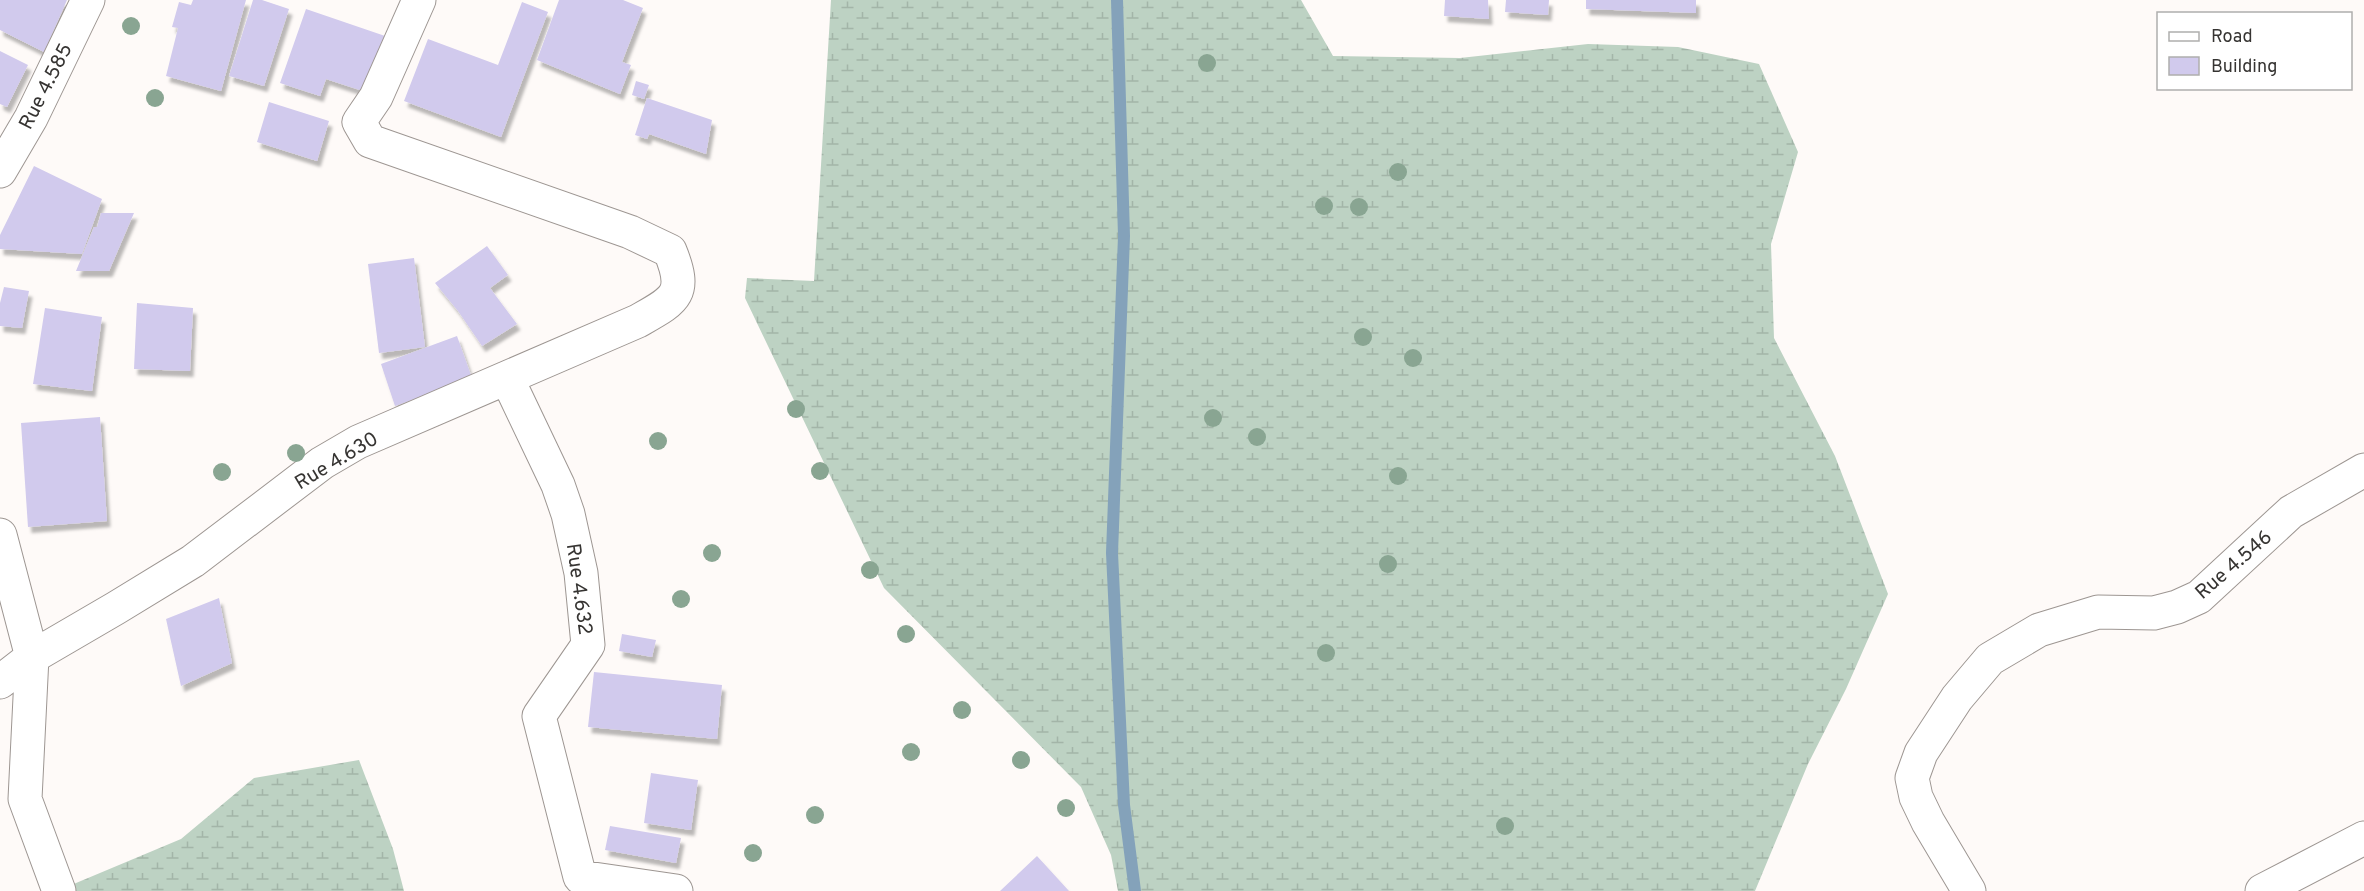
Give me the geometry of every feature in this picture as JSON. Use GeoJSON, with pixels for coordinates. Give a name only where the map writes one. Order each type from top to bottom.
{"type":"FeatureCollection","features":[{"type":"Feature","properties":{"kind":"street","name":"Rue 4.585"},"geometry":{"type":"LineString","coordinates":[[0,171],[31,118],[88,0]]}},
{"type":"Feature","properties":{"kind":"street","name":"Rue 4.630"},"geometry":{"type":"LineString","coordinates":[[0,682],[32,657],[193,561],[322,464],[358,442],[638,321],[668,304],[679,288],[678,271],[670,251],[630,232],[370,141],[359,122],[376,98],[420,0]]}},
{"type":"Feature","properties":{"kind":"street","name":"Rue 4.632"},"geometry":{"type":"LineString","coordinates":[[507,378],[558,484],[568,514],[581,573],[588,645],[539,716],[580,877],[676,891]]}},
{"type":"Feature","properties":{"kind":"street","name":"Rue 4.546"},"geometry":{"type":"LineString","coordinates":[[1969,891],[1928,822],[1916,797],[1912,778],[1921,753],[1957,698],[1990,659],[2039,630],[2098,612],[2154,613],[2177,607],[2199,597],[2291,512],[2364,470]]}},
{"type":"Feature","properties":{"kind":"street"},"geometry":{"type":"LineString","coordinates":[[0,535],[32,657],[25,799],[59,891]]}},
{"type":"Feature","properties":{"kind":"street"},"geometry":{"type":"LineString","coordinates":[[2262,891],[2364,838]]}},
{"type":"Feature","properties":{"kind":"green space"},"geometry":{"type":"Polygon","coordinates":[[[831,0],[1301,0],[1333,56],[1460,58],[1588,44],[1678,47],[1759,64],[1798,152],[1771,244],[1774,338],[1835,456],[1888,594],[1846,689],[1808,764],[1755,891],[1118,891],[1111,855],[1081,787],[884,588],[745,298],[747,278],[814,281],[831,0]]]}},
{"type":"Feature","properties":{"kind":"green space"},"geometry":{"type":"Polygon","coordinates":[[[359,760],[393,849],[404,891],[57,891],[181,839],[254,778],[359,760]]]}},
{"type":"Feature","properties":{"kind":"building"},"geometry":{"type":"Polygon","coordinates":[[[0,0],[67,0],[44,52],[0,30],[0,0]]]}},
{"type":"Feature","properties":{"kind":"building"},"geometry":{"type":"Polygon","coordinates":[[[193,0],[246,0],[221,91],[166,76],[178,28],[172,27],[179,2],[191,5],[193,0]]]}},
{"type":"Feature","properties":{"kind":"building"},"geometry":{"type":"Polygon","coordinates":[[[253,0],[262,0],[289,9],[264,86],[229,76],[253,0]]]}},
{"type":"Feature","properties":{"kind":"building"},"geometry":{"type":"Polygon","coordinates":[[[559,0],[623,0],[643,8],[622,62],[631,65],[620,94],[537,60],[559,0]]]}},
{"type":"Feature","properties":{"kind":"building"},"geometry":{"type":"Polygon","coordinates":[[[1445,0],[1488,0],[1489,19],[1444,16],[1445,0]]]}},
{"type":"Feature","properties":{"kind":"building"},"geometry":{"type":"Polygon","coordinates":[[[1506,0],[1549,0],[1548,15],[1505,12],[1506,0]]]}},
{"type":"Feature","properties":{"kind":"building"},"geometry":{"type":"Polygon","coordinates":[[[1586,0],[1696,0],[1696,13],[1586,9],[1586,0]]]}},
{"type":"Feature","properties":{"kind":"building"},"geometry":{"type":"Polygon","coordinates":[[[522,2],[548,12],[501,137],[404,101],[428,39],[498,65],[522,2]]]}},
{"type":"Feature","properties":{"kind":"building"},"geometry":{"type":"Polygon","coordinates":[[[306,9],[388,37],[369,93],[326,79],[320,96],[280,83],[306,9]]]}},
{"type":"Feature","properties":{"kind":"building"},"geometry":{"type":"Polygon","coordinates":[[[0,51],[28,65],[7,107],[0,104],[0,51]]]}},
{"type":"Feature","properties":{"kind":"building"},"geometry":{"type":"Polygon","coordinates":[[[636,81],[649,85],[644,99],[632,95],[636,81]]]}},
{"type":"Feature","properties":{"kind":"building"},"geometry":{"type":"Polygon","coordinates":[[[647,98],[712,120],[706,154],[649,134],[647,139],[635,135],[647,98]]]}},
{"type":"Feature","properties":{"kind":"building"},"geometry":{"type":"Polygon","coordinates":[[[269,102],[329,121],[317,161],[257,142],[269,102]]]}},
{"type":"Feature","properties":{"kind":"building"},"geometry":{"type":"Polygon","coordinates":[[[34,166],[102,199],[82,254],[0,249],[0,235],[34,166]]]}},
{"type":"Feature","properties":{"kind":"building"},"geometry":{"type":"Polygon","coordinates":[[[101,213],[134,213],[109,271],[76,271],[94,227],[97,227],[101,213]]]}},
{"type":"Feature","properties":{"kind":"building"},"geometry":{"type":"Polygon","coordinates":[[[487,246],[508,275],[490,288],[517,324],[482,346],[435,283],[487,246]]]}},
{"type":"Feature","properties":{"kind":"building"},"geometry":{"type":"Polygon","coordinates":[[[414,258],[425,347],[379,353],[368,264],[414,258]]]}},
{"type":"Feature","properties":{"kind":"building"},"geometry":{"type":"Polygon","coordinates":[[[4,287],[29,291],[22,328],[0,326],[0,303],[4,287]]]}},
{"type":"Feature","properties":{"kind":"building"},"geometry":{"type":"Polygon","coordinates":[[[137,303],[193,308],[190,371],[134,369],[137,303]]]}},
{"type":"Feature","properties":{"kind":"building"},"geometry":{"type":"Polygon","coordinates":[[[45,308],[102,317],[92,391],[33,384],[45,308]]]}},
{"type":"Feature","properties":{"kind":"building"},"geometry":{"type":"Polygon","coordinates":[[[457,336],[472,378],[395,406],[381,364],[457,336]]]}},
{"type":"Feature","properties":{"kind":"building"},"geometry":{"type":"Polygon","coordinates":[[[100,417],[107,521],[28,527],[21,423],[100,417]]]}},
{"type":"Feature","properties":{"kind":"building"},"geometry":{"type":"Polygon","coordinates":[[[219,598],[232,663],[181,686],[166,619],[219,598]]]}},
{"type":"Feature","properties":{"kind":"building"},"geometry":{"type":"Polygon","coordinates":[[[622,634],[656,640],[652,657],[619,651],[622,634]]]}},
{"type":"Feature","properties":{"kind":"building"},"geometry":{"type":"Polygon","coordinates":[[[594,672],[722,685],[717,739],[588,727],[594,672]]]}},
{"type":"Feature","properties":{"kind":"building"},"geometry":{"type":"Polygon","coordinates":[[[651,773],[698,780],[691,830],[644,823],[651,773]]]}},
{"type":"Feature","properties":{"kind":"building"},"geometry":{"type":"Polygon","coordinates":[[[610,826],[681,838],[676,863],[605,850],[610,826]]]}},
{"type":"Feature","properties":{"kind":"building"},"geometry":{"type":"Polygon","coordinates":[[[1037,856],[1069,891],[1000,891],[1037,856]]]}},
{"type":"Feature","properties":{"kind":"waterway"},"geometry":{"type":"LineString","coordinates":[[1117,0],[1124,236],[1112,553],[1124,805],[1135,891]]}}]}
